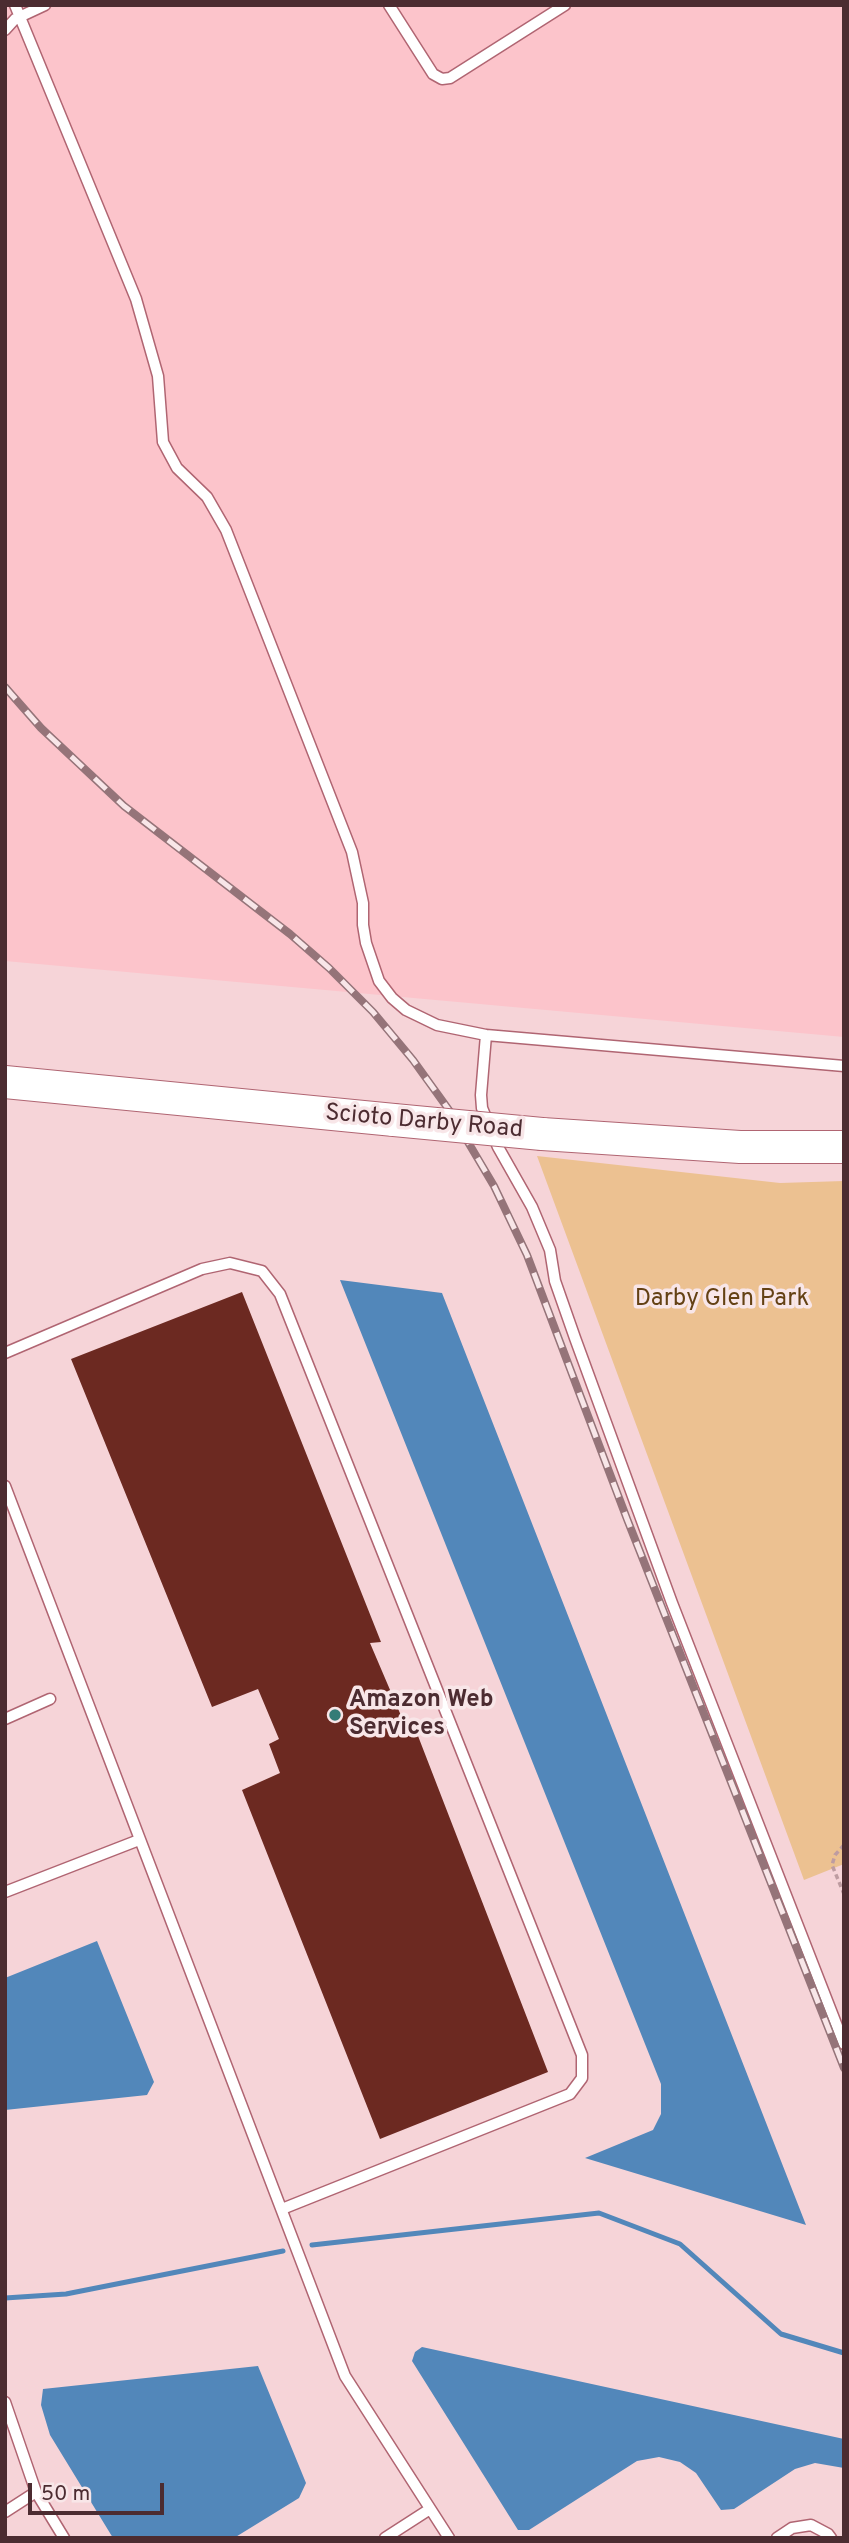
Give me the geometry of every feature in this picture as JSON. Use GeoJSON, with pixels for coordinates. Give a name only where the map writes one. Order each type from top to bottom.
{"type":"FeatureCollection","features":[{"type":"Feature","properties":{"kind":"main road","name":"Scioto Darby Road"},"geometry":{"type":"LineString","coordinates":[[5,1082],[542,1134],[740,1147],[844,1147]]}},
{"type":"Feature","properties":{"kind":"lane"},"geometry":{"type":"LineString","coordinates":[[16,5],[136,299],[159,376],[163,442],[177,468],[207,498],[226,530],[352,852],[363,903],[366,943],[379,981],[392,998],[418,1018],[437,1026],[486,1035],[844,1066]]}},
{"type":"Feature","properties":{"kind":"lane"},"geometry":{"type":"LineString","coordinates":[[5,30],[20,17],[45,5]]}},
{"type":"Feature","properties":{"kind":"lane"},"geometry":{"type":"LineString","coordinates":[[389,5],[433,74],[442,79],[450,78],[565,5]]}},
{"type":"Feature","properties":{"kind":"lane"},"geometry":{"type":"LineString","coordinates":[[486,1035],[482,1108],[498,1147],[532,1207],[550,1250],[555,1281],[668,1590],[844,2044]]}},
{"type":"Feature","properties":{"kind":"lane"},"geometry":{"type":"LineString","coordinates":[[5,1353],[202,1269],[230,1263],[262,1271],[280,1294],[285,1306],[582,2055],[582,2078],[570,2094],[282,2209]]}},
{"type":"Feature","properties":{"kind":"lane"},"geometry":{"type":"LineString","coordinates":[[5,1486],[9,1507],[345,2376],[449,2538]]}},
{"type":"Feature","properties":{"kind":"lane"},"geometry":{"type":"LineString","coordinates":[[5,1719],[50,1699]]}},
{"type":"Feature","properties":{"kind":"lane"},"geometry":{"type":"LineString","coordinates":[[5,1892],[139,1840]]}},
{"type":"Feature","properties":{"kind":"lane"},"geometry":{"type":"LineString","coordinates":[[5,2402],[36,2492],[64,2538]]}},
{"type":"Feature","properties":{"kind":"lane"},"geometry":{"type":"LineString","coordinates":[[5,2512],[36,2492]]}},
{"type":"Feature","properties":{"kind":"lane"},"geometry":{"type":"LineString","coordinates":[[385,2538],[430,2508]]}},
{"type":"Feature","properties":{"kind":"lane"},"geometry":{"type":"LineString","coordinates":[[777,2538],[792,2528],[811,2525],[831,2538]]}},
{"type":"Feature","properties":{"kind":"path"},"geometry":{"type":"LineString","coordinates":[[844,1845],[835,1855],[832,1865],[844,1894]]}},
{"type":"Feature","properties":{"kind":"shaded area"},"geometry":{"type":"Polygon","coordinates":[[[5,5],[844,5],[844,1037],[5,961],[5,5]]]}},
{"type":"Feature","properties":{"kind":"green space","name":"Darby Glen Park"},"geometry":{"type":"Polygon","coordinates":[[[537,1156],[780,1183],[844,1181],[844,1864],[804,1880],[537,1156]]]}},
{"type":"Feature","properties":{"kind":"water"},"geometry":{"type":"Polygon","coordinates":[[[340,1280],[442,1293],[806,2225],[585,2158],[653,2130],[661,2114],[661,2084],[340,1280]]]}},
{"type":"Feature","properties":{"kind":"water"},"geometry":{"type":"Polygon","coordinates":[[[97,1941],[154,2082],[147,2095],[5,2110],[5,1978],[97,1941]]]}},
{"type":"Feature","properties":{"kind":"water"},"geometry":{"type":"Polygon","coordinates":[[[422,2347],[844,2439],[844,2468],[815,2463],[795,2469],[734,2509],[721,2510],[696,2473],[680,2462],[659,2457],[637,2461],[529,2530],[518,2530],[412,2361],[415,2352],[422,2347]]]}},
{"type":"Feature","properties":{"kind":"water"},"geometry":{"type":"Polygon","coordinates":[[[258,2366],[306,2483],[299,2498],[234,2538],[113,2538],[50,2435],[41,2405],[43,2389],[258,2366]]]}},
{"type":"Feature","properties":{"kind":"building","name":"Amazon Web Services"},"geometry":{"type":"Polygon","coordinates":[[[242,1292],[381,1642],[370,1643],[405,1725],[413,1723],[548,2072],[380,2139],[242,1790],[280,1773],[269,1744],[279,1739],[258,1689],[212,1707],[71,1359],[242,1292]]]}},
{"type":"Feature","properties":{"kind":"waterway"},"geometry":{"type":"LineString","coordinates":[[312,2245],[599,2213],[680,2244],[781,2334],[844,2353]]}},
{"type":"Feature","properties":{"kind":"waterway"},"geometry":{"type":"LineString","coordinates":[[5,2298],[66,2294],[283,2251]]}},
{"type":"Feature","properties":{"kind":"railway"},"geometry":{"type":"LineString","coordinates":[[5,687],[41,728],[124,806],[290,934],[329,968],[373,1012],[413,1060],[449,1110],[494,1186],[527,1255],[627,1519],[844,2068]]}},
{"type":"Feature","properties":{"kind":"place","name":"Amazon Web Services"},"geometry":{"type":"Point","coordinates":[335,1715]}}]}
